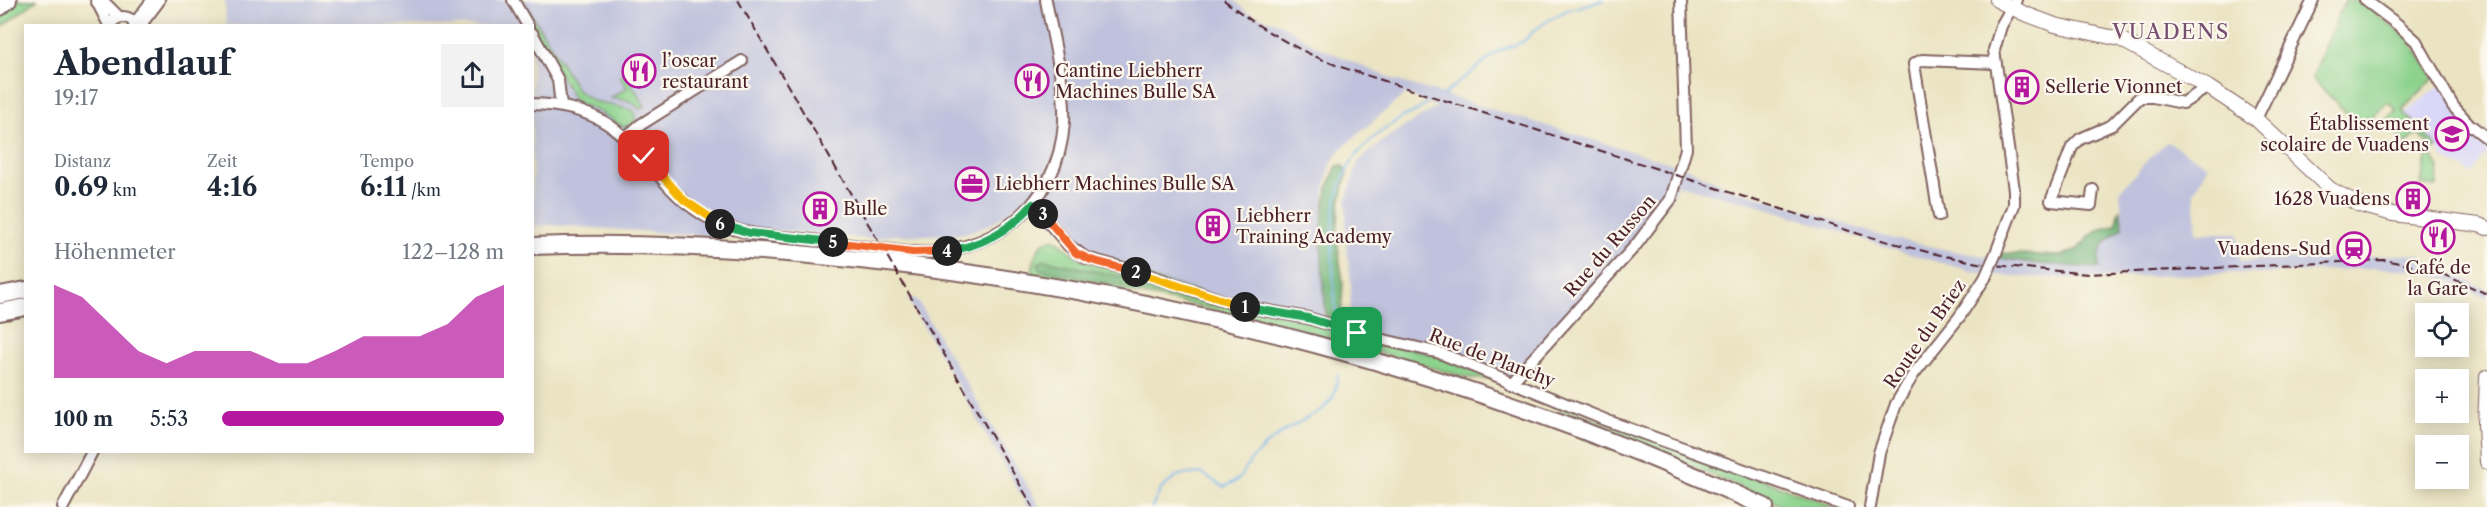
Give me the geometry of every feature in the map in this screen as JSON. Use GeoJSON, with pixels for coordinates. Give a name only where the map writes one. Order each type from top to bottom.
{"type":"FeatureCollection","features":[{"type":"Feature","properties":{"kind":"highway"},"geometry":{"type":"LineString","coordinates":[[0,7],[8,0]]}},
{"type":"Feature","properties":{"kind":"highway"},"geometry":{"type":"LineString","coordinates":[[131,21],[156,0]]}},
{"type":"Feature","properties":{"kind":"highway"},"geometry":{"type":"LineString","coordinates":[[534,239],[663,243],[688,247]]}},
{"type":"Feature","properties":{"kind":"highway"},"geometry":{"type":"LineString","coordinates":[[534,246],[688,247],[834,257],[958,271],[1089,292],[1241,325],[1380,362],[1508,403],[1643,454],[1766,507]]}},
{"type":"Feature","properties":{"kind":"highway"},"geometry":{"type":"LineString","coordinates":[[534,255],[668,257],[834,267],[996,288],[1158,317],[1298,350],[1465,400],[1592,445],[1740,507]]}},
{"type":"Feature","properties":{"kind":"highway"},"geometry":{"type":"LineString","coordinates":[[0,295],[24,290]]}},
{"type":"Feature","properties":{"kind":"highway"},"geometry":{"type":"LineString","coordinates":[[0,302],[24,297]]}},
{"type":"Feature","properties":{"kind":"highway"},"geometry":{"type":"LineString","coordinates":[[0,312],[24,307]]}},
{"type":"Feature","properties":{"kind":"main road"},"geometry":{"type":"LineString","coordinates":[[1997,0],[2013,4],[2055,25],[2120,39],[2208,87],[2256,119],[2320,181],[2360,205],[2393,214],[2487,228]]}},
{"type":"Feature","properties":{"kind":"main road"},"geometry":{"type":"LineString","coordinates":[[2487,376],[2485,424],[2487,462]]}},
{"type":"Feature","properties":{"kind":"street"},"geometry":{"type":"LineString","coordinates":[[96,0],[108,24]]}},
{"type":"Feature","properties":{"kind":"street"},"geometry":{"type":"LineString","coordinates":[[102,0],[131,21]]}},
{"type":"Feature","properties":{"kind":"street"},"geometry":{"type":"LineString","coordinates":[[513,0],[527,24]]}},
{"type":"Feature","properties":{"kind":"street"},"geometry":{"type":"LineString","coordinates":[[534,104],[561,106],[597,117],[626,137],[676,192],[696,210],[720,224],[750,233],[907,252],[940,252],[968,246],[991,237],[1012,224],[1033,204],[1056,163],[1064,124],[1064,103],[1046,0]]}},
{"type":"Feature","properties":{"kind":"street","name":"Rue du Russon"},"geometry":{"type":"LineString","coordinates":[[1511,383],[1636,245],[1671,199],[1681,173],[1686,149],[1681,0]]}},
{"type":"Feature","properties":{"kind":"street"},"geometry":{"type":"LineString","coordinates":[[2256,119],[2313,0]]}},
{"type":"Feature","properties":{"kind":"street"},"geometry":{"type":"LineString","coordinates":[[2365,0],[2416,41],[2453,106],[2470,125],[2487,138]]}},
{"type":"Feature","properties":{"kind":"street","name":"Route du Briez"},"geometry":{"type":"LineString","coordinates":[[1870,507],[1879,453],[1896,404],[1913,375],[1960,316],[1985,278],[2014,205],[2014,190],[1994,50],[1997,36],[2013,4]]}},
{"type":"Feature","properties":{"kind":"street"},"geometry":{"type":"LineString","coordinates":[[114,24],[131,21]]}},
{"type":"Feature","properties":{"kind":"street"},"geometry":{"type":"LineString","coordinates":[[534,37],[558,80],[561,106]]}},
{"type":"Feature","properties":{"kind":"street"},"geometry":{"type":"LineString","coordinates":[[1940,216],[1914,64],[1922,60],[1995,63]]}},
{"type":"Feature","properties":{"kind":"street"},"geometry":{"type":"LineString","coordinates":[[626,137],[640,125],[742,62]]}},
{"type":"Feature","properties":{"kind":"street"},"geometry":{"type":"LineString","coordinates":[[2093,190],[2091,205],[2051,201],[2072,147],[2077,141],[2112,125],[2140,97],[2183,103],[2208,87]]}},
{"type":"Feature","properties":{"kind":"street","name":"Rue de Planchy"},"geometry":{"type":"LineString","coordinates":[[1033,204],[1068,245],[1086,258],[1143,273],[1244,307],[1308,318],[1371,337],[1440,353],[1511,383],[1688,451],[1848,507]]}},
{"type":"Feature","properties":{"kind":"street"},"geometry":{"type":"LineString","coordinates":[[63,507],[91,453]]}},
{"type":"Feature","properties":{"kind":"shaded area"},"geometry":{"type":"Polygon","coordinates":[[[225,0],[1234,0],[1247,12],[1281,24],[1316,46],[1395,80],[1690,169],[1731,189],[1801,209],[1881,236],[1958,252],[2039,264],[2098,268],[2103,242],[2123,228],[2120,191],[2149,158],[2167,142],[2208,165],[2194,192],[2197,233],[2238,233],[2240,261],[2421,254],[2421,264],[2463,278],[2487,290],[2487,299],[2461,285],[2417,270],[2372,268],[2259,274],[2096,278],[2013,277],[1975,272],[1905,253],[1752,203],[1677,185],[1671,199],[1511,383],[1350,331],[1351,282],[1346,241],[1346,200],[1358,162],[1388,137],[1437,107],[1405,94],[1342,148],[1332,162],[1326,182],[1321,225],[1325,324],[1251,308],[1091,260],[1028,198],[993,223],[966,233],[948,235],[893,235],[872,239],[760,229],[756,239],[551,225],[534,226],[534,24],[226,24],[225,0]]]}},
{"type":"Feature","properties":{"kind":"shaded area","name":"Établissement scolaire de Vuadens"},"geometry":{"type":"Polygon","coordinates":[[[2440,85],[2487,142],[2487,158],[2483,156],[2473,174],[2443,158],[2437,147],[2405,113],[2440,85]]]}},
{"type":"Feature","properties":{"kind":"shaded area"},"geometry":{"type":"Polygon","coordinates":[[[907,298],[916,299],[920,305],[1040,507],[1028,507],[907,298]]]}},
{"type":"Feature","properties":{"kind":"green space"},"geometry":{"type":"Polygon","coordinates":[[[17,0],[37,0],[0,28],[0,14],[17,0]]]}},
{"type":"Feature","properties":{"kind":"green space"},"geometry":{"type":"Polygon","coordinates":[[[517,0],[523,0],[578,91],[593,101],[632,110],[635,122],[623,127],[596,110],[576,103],[534,30],[534,24],[531,24],[517,0]]]}},
{"type":"Feature","properties":{"kind":"green space"},"geometry":{"type":"Polygon","coordinates":[[[2345,0],[2357,0],[2407,37],[2434,78],[2402,110],[2437,147],[2434,150],[2418,133],[2406,144],[2385,122],[2396,111],[2388,102],[2361,128],[2312,78],[2345,0]]]}},
{"type":"Feature","properties":{"kind":"green space"},"geometry":{"type":"Polygon","coordinates":[[[625,73],[645,106],[640,109],[630,101],[611,98],[627,88],[620,76],[625,73]]]}},
{"type":"Feature","properties":{"kind":"green space"},"geometry":{"type":"Polygon","coordinates":[[[2428,150],[2439,168],[2437,187],[2421,184],[2428,150]]]}},
{"type":"Feature","properties":{"kind":"green space"},"geometry":{"type":"Polygon","coordinates":[[[1343,165],[1347,173],[1339,208],[1337,239],[1343,283],[1341,318],[1336,320],[1326,317],[1321,240],[1325,202],[1330,184],[1337,166],[1343,165]]]}},
{"type":"Feature","properties":{"kind":"green space"},"geometry":{"type":"Polygon","coordinates":[[[2120,210],[2123,228],[2112,236],[2101,249],[2099,268],[2039,264],[1999,258],[2001,253],[2058,256],[2076,251],[2095,231],[2116,225],[2120,210]]]}},
{"type":"Feature","properties":{"kind":"green space"},"geometry":{"type":"Polygon","coordinates":[[[1051,239],[1058,241],[1081,260],[1434,355],[1494,379],[1461,376],[1281,323],[1276,325],[1185,303],[1032,274],[1038,249],[1051,239]]]}},
{"type":"Feature","properties":{"kind":"green space"},"geometry":{"type":"Polygon","coordinates":[[[1045,260],[1136,280],[1193,297],[1193,300],[1041,270],[1038,263],[1045,260]]]}},
{"type":"Feature","properties":{"kind":"green space"},"geometry":{"type":"Polygon","coordinates":[[[1533,395],[1836,507],[1785,507],[1617,434],[1613,429],[1603,425],[1599,427],[1570,415],[1533,395]]]}},
{"type":"Feature","properties":{"kind":"waterway"},"geometry":{"type":"LineString","coordinates":[[1443,95],[1497,52],[1524,41],[1549,20],[1567,10],[1604,0]]}},
{"type":"Feature","properties":{"kind":"waterway"},"geometry":{"type":"LineString","coordinates":[[1336,320],[1333,225],[1342,180],[1353,160],[1369,142],[1394,122],[1426,104]]}},
{"type":"Feature","properties":{"kind":"waterway"},"geometry":{"type":"LineString","coordinates":[[1336,330],[1336,338]]}},
{"type":"Feature","properties":{"kind":"waterway"},"geometry":{"type":"LineString","coordinates":[[1152,507],[1161,489],[1179,475],[1201,473],[1224,487],[1239,479],[1251,460],[1267,444],[1286,430],[1323,409],[1334,396],[1338,375]]}},
{"type":"Feature","properties":{"kind":"railway"},"geometry":{"type":"LineString","coordinates":[[738,0],[1033,507]]}},
{"type":"Feature","properties":{"kind":"railway"},"geometry":{"type":"LineString","coordinates":[[1224,0],[1280,38],[1341,67],[1859,234],[1931,253],[1983,264],[2089,274],[2384,260],[2431,269],[2487,294]]}},
{"type":"Feature","properties":{"kind":"place","name":"l’oscar restaurant"},"geometry":{"type":"Point","coordinates":[639,71]}},
{"type":"Feature","properties":{"kind":"place","name":"Cantine Liebherr Machines Bulle SA"},"geometry":{"type":"Point","coordinates":[1032,81]}},
{"type":"Feature","properties":{"kind":"place","name":"Sellerie Vionnet"},"geometry":{"type":"Point","coordinates":[2022,87]}},
{"type":"Feature","properties":{"kind":"place","name":"Établissement scolaire de Vuadens"},"geometry":{"type":"Point","coordinates":[2452,134]}},
{"type":"Feature","properties":{"kind":"place","name":"Liebherr Machines Bulle SA"},"geometry":{"type":"Point","coordinates":[972,184]}},
{"type":"Feature","properties":{"kind":"place","name":"1628 Vuadens"},"geometry":{"type":"Point","coordinates":[2413,199]}},
{"type":"Feature","properties":{"kind":"place","name":"Bulle"},"geometry":{"type":"Point","coordinates":[820,209]}},
{"type":"Feature","properties":{"kind":"place","name":"Liebherr Training Academy"},"geometry":{"type":"Point","coordinates":[1213,226]}},
{"type":"Feature","properties":{"kind":"place","name":"Café de la Gare"},"geometry":{"type":"Point","coordinates":[2438,237]}},
{"type":"Feature","properties":{"kind":"place","name":"Vuadens-Sud"},"geometry":{"type":"Point","coordinates":[2354,249]}},
{"type":"Feature","properties":{"kind":"district","name":"VUADENS"},"geometry":{"type":"Point","coordinates":[2171,32]}},
{"type":"Feature","properties":{"kind":"route"},"geometry":{"type":"LineString","coordinates":[[644,156],[684,200],[700,213],[720,224],[750,233],[907,252],[950,251],[991,237],[1012,224],[1033,204],[1076,253],[1091,260],[1143,273],[1236,304],[1308,318],[1357,333]]}}]}
